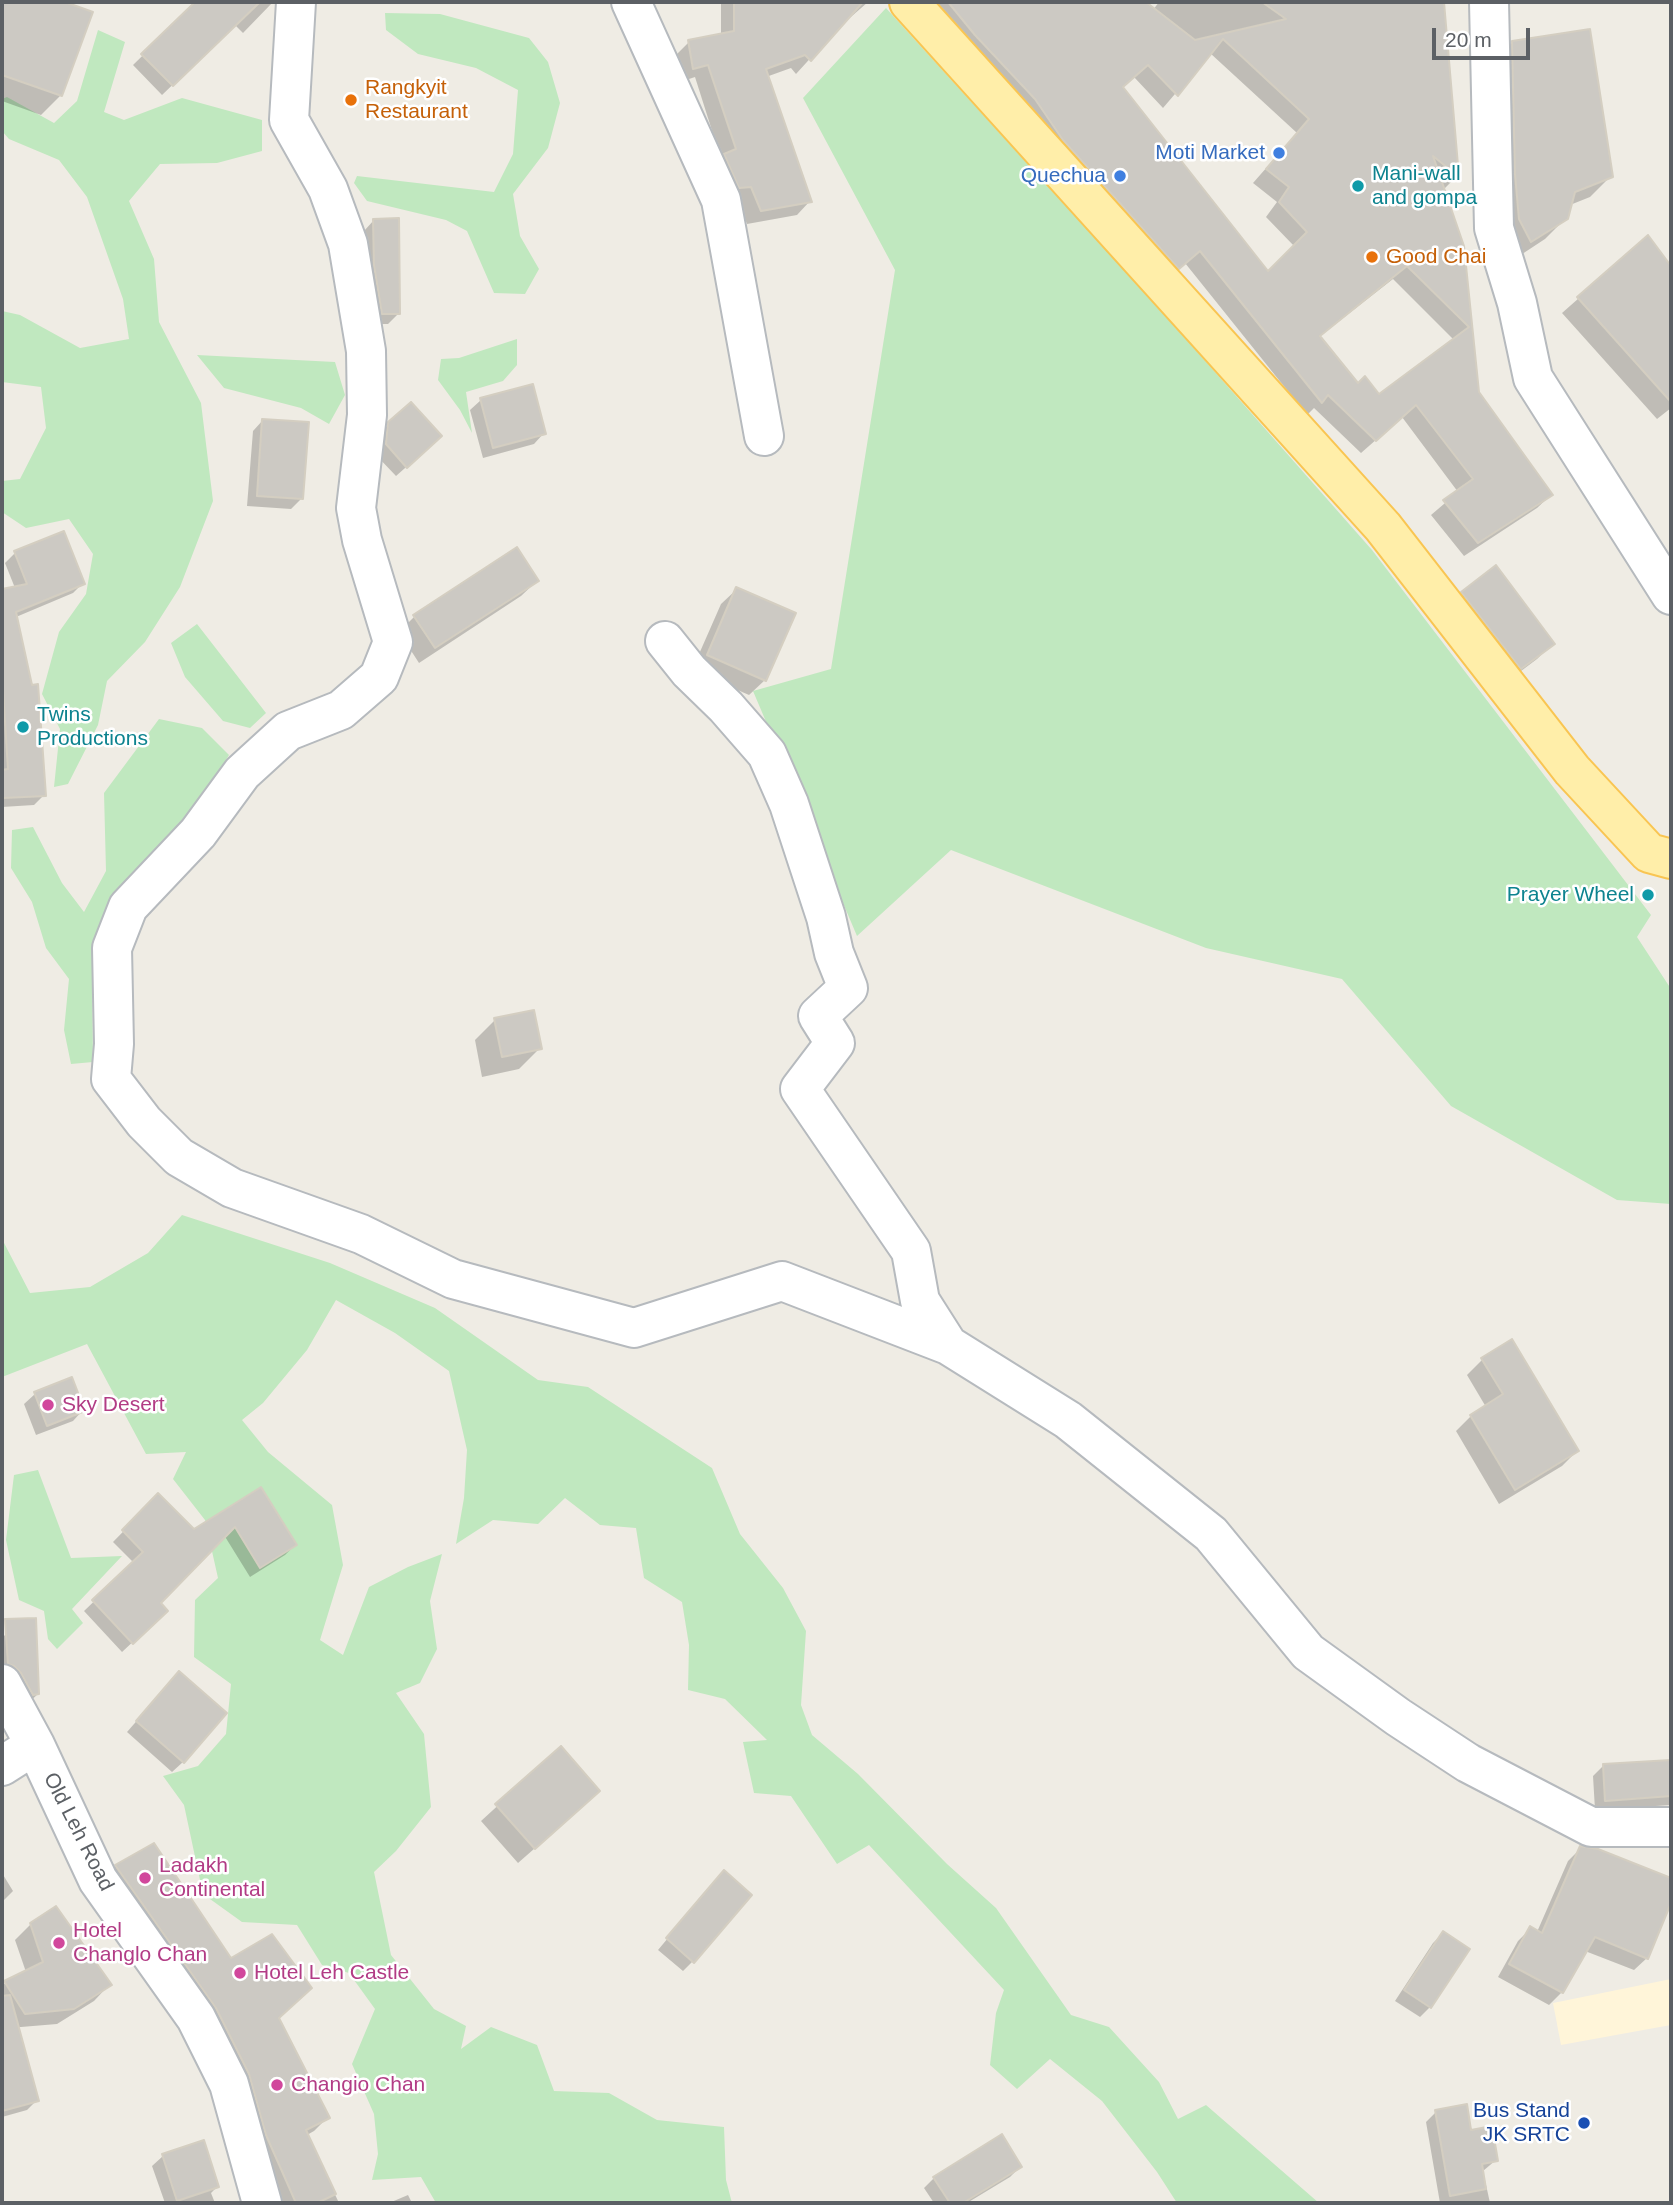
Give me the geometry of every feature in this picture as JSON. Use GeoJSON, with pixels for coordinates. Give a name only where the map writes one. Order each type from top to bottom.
{"type":"FeatureCollection","features":[{"type":"Feature","properties":{"kind":"main road"},"geometry":{"type":"LineString","coordinates":[[909,2],[1383,527],[1572,770],[1649,853],[1671,859]]}},
{"type":"Feature","properties":{"kind":"street"},"geometry":{"type":"LineString","coordinates":[[296,2],[289,120],[328,188],[348,244],[366,351],[367,415],[356,508],[362,540],[393,642],[379,677],[341,710],[288,731],[242,773],[198,833],[128,907],[112,948],[114,1044],[111,1079],[144,1122],[179,1157],[232,1188],[361,1234],[453,1279],[634,1328],[782,1280],[948,1345],[1068,1420],[1211,1534],[1308,1652],[1398,1717],[1468,1763],[1591,1827],[1671,1827]]}},
{"type":"Feature","properties":{"kind":"street"},"geometry":{"type":"LineString","coordinates":[[631,2],[721,200],[764,436]]}},
{"type":"Feature","properties":{"kind":"street"},"geometry":{"type":"LineString","coordinates":[[1489,2],[1494,228],[1517,303],[1534,377],[1671,595]]}},
{"type":"Feature","properties":{"kind":"street"},"geometry":{"type":"LineString","coordinates":[[666,641],[689,671],[766,754],[789,804],[826,917],[834,953],[848,988],[818,1016],[835,1043],[800,1089],[911,1251],[920,1301],[948,1345]]}},
{"type":"Feature","properties":{"kind":"street","name":"Old Leh Road"},"geometry":{"type":"LineString","coordinates":[[2,1684],[98,1880],[195,2018],[229,2084],[262,2203]]}},
{"type":"Feature","properties":{"kind":"street"},"geometry":{"type":"LineString","coordinates":[[2,1766],[34,1745]]}},
{"type":"Feature","properties":{"kind":"shaded area"},"geometry":{"type":"Polygon","coordinates":[[[1671,1979],[1671,2025],[1561,2045],[1553,2003],[1671,1979]]]}},
{"type":"Feature","properties":{"kind":"green space"},"geometry":{"type":"Polygon","coordinates":[[[886,8],[1155,304],[1372,550],[1651,915],[1637,937],[1671,989],[1671,1204],[1617,1200],[1451,1106],[1342,979],[1206,948],[951,850],[857,936],[753,691],[831,669],[895,270],[803,98],[886,8]]]}},
{"type":"Feature","properties":{"kind":"green space"},"geometry":{"type":"Polygon","coordinates":[[[385,13],[440,14],[529,38],[548,62],[560,103],[548,148],[513,194],[520,236],[539,269],[525,294],[494,293],[467,231],[446,220],[367,201],[354,183],[357,176],[494,192],[513,154],[518,90],[476,68],[418,54],[386,30],[385,13]]]}},
{"type":"Feature","properties":{"kind":"green space"},"geometry":{"type":"Polygon","coordinates":[[[98,30],[125,42],[104,112],[124,120],[182,98],[262,120],[262,151],[217,163],[160,164],[129,201],[154,259],[159,322],[201,403],[213,501],[180,587],[145,642],[107,681],[98,725],[68,784],[54,787],[60,729],[42,694],[59,632],[86,594],[93,554],[69,519],[26,528],[2,512],[2,481],[20,479],[46,428],[41,387],[2,382],[2,311],[20,315],[80,348],[129,339],[123,299],[87,197],[59,160],[9,139],[2,131],[2,99],[7,97],[54,123],[77,101],[98,30]]]}},
{"type":"Feature","properties":{"kind":"green space"},"geometry":{"type":"Polygon","coordinates":[[[517,339],[517,365],[503,381],[466,392],[472,433],[460,410],[438,380],[441,359],[459,358],[517,339]]]}},
{"type":"Feature","properties":{"kind":"green space"},"geometry":{"type":"Polygon","coordinates":[[[197,355],[335,362],[345,395],[329,424],[301,408],[224,388],[197,355]]]}},
{"type":"Feature","properties":{"kind":"green space"},"geometry":{"type":"Polygon","coordinates":[[[197,624],[266,713],[250,728],[223,721],[185,677],[171,643],[197,624]]]}},
{"type":"Feature","properties":{"kind":"green space"},"geometry":{"type":"Polygon","coordinates":[[[159,719],[202,728],[229,755],[195,811],[100,930],[92,966],[93,1062],[71,1064],[64,1030],[69,979],[46,948],[32,902],[11,868],[12,830],[33,827],[62,883],[84,912],[106,871],[104,793],[159,719]]]}},
{"type":"Feature","properties":{"kind":"green space"},"geometry":{"type":"Polygon","coordinates":[[[182,1215],[330,1263],[435,1308],[538,1380],[588,1387],[712,1468],[740,1534],[783,1588],[806,1631],[801,1705],[812,1735],[858,1774],[947,1864],[996,1908],[1071,2015],[1109,2027],[1159,2082],[1178,2119],[1206,2105],[1319,2203],[1177,2203],[1157,2172],[1102,2101],[1050,2059],[1017,2089],[990,2065],[996,2013],[1004,1990],[869,1845],[837,1864],[791,1796],[754,1793],[743,1742],[767,1740],[725,1699],[688,1690],[689,1645],[682,1602],[644,1578],[636,1528],[600,1525],[565,1498],[538,1524],[493,1520],[456,1544],[464,1498],[467,1450],[449,1371],[395,1333],[336,1300],[307,1350],[263,1403],[242,1420],[268,1452],[332,1505],[343,1565],[320,1640],[343,1655],[369,1587],[408,1567],[442,1554],[430,1601],[437,1649],[420,1683],[396,1693],[424,1734],[431,1807],[396,1851],[374,1872],[391,1955],[434,2009],[466,2026],[461,2049],[491,2027],[537,2045],[554,2091],[609,2093],[657,2120],[724,2127],[726,2180],[732,2203],[436,2203],[421,2177],[372,2180],[378,2154],[374,2114],[352,2064],[375,2009],[349,1973],[322,1965],[297,1925],[242,1922],[203,1894],[184,1805],[163,1776],[198,1766],[226,1734],[231,1684],[194,1657],[195,1600],[218,1578],[205,1520],[173,1479],[186,1452],[146,1454],[87,1344],[2,1377],[2,1239],[30,1293],[90,1287],[148,1253],[182,1215]]]}},
{"type":"Feature","properties":{"kind":"green space"},"geometry":{"type":"Polygon","coordinates":[[[38,1470],[71,1558],[122,1556],[72,1609],[83,1623],[57,1649],[48,1639],[44,1611],[19,1600],[6,1540],[14,1475],[38,1470]]]}},
{"type":"Feature","properties":{"kind":"building"},"geometry":{"type":"Polygon","coordinates":[[[2,2],[65,2],[93,12],[62,96],[2,75],[2,2]]]}},
{"type":"Feature","properties":{"kind":"building"},"geometry":{"type":"Polygon","coordinates":[[[195,2],[260,2],[173,86],[141,54],[195,2]]]}},
{"type":"Feature","properties":{"kind":"building"},"geometry":{"type":"Polygon","coordinates":[[[734,2],[863,2],[811,61],[805,55],[766,69],[812,202],[761,211],[751,187],[739,188],[724,154],[736,149],[708,65],[693,69],[688,40],[734,31],[734,2]]]}},
{"type":"Feature","properties":{"kind":"building"},"geometry":{"type":"Polygon","coordinates":[[[948,2],[1146,2],[1195,40],[1286,19],[1262,2],[1444,2],[1459,177],[1433,156],[1464,246],[1479,392],[1553,495],[1478,543],[1443,500],[1473,479],[1416,405],[1376,441],[1328,395],[1322,403],[1200,251],[1179,269],[1063,140],[1035,99],[948,2]],[[1223,39],[1178,96],[1148,65],[1123,87],[1268,271],[1307,232],[1279,202],[1289,187],[1266,169],[1309,119],[1223,39]],[[1407,266],[1320,336],[1358,383],[1365,376],[1379,394],[1469,327],[1407,266]]]}},
{"type":"Feature","properties":{"kind":"building"},"geometry":{"type":"Polygon","coordinates":[[[1590,29],[1613,177],[1575,192],[1568,219],[1531,242],[1519,219],[1515,174],[1512,41],[1590,29]]]}},
{"type":"Feature","properties":{"kind":"building"},"geometry":{"type":"Polygon","coordinates":[[[399,218],[400,314],[382,314],[374,265],[373,219],[399,218]]]}},
{"type":"Feature","properties":{"kind":"building"},"geometry":{"type":"Polygon","coordinates":[[[1648,235],[1671,266],[1671,402],[1577,297],[1648,235]]]}},
{"type":"Feature","properties":{"kind":"building"},"geometry":{"type":"Polygon","coordinates":[[[533,384],[546,434],[493,448],[480,398],[533,384]]]}},
{"type":"Feature","properties":{"kind":"building"},"geometry":{"type":"Polygon","coordinates":[[[411,402],[442,436],[407,468],[386,444],[388,422],[411,402]]]}},
{"type":"Feature","properties":{"kind":"building"},"geometry":{"type":"Polygon","coordinates":[[[262,419],[309,422],[303,499],[257,496],[262,419]]]}},
{"type":"Feature","properties":{"kind":"building"},"geometry":{"type":"Polygon","coordinates":[[[64,531],[85,584],[16,612],[32,685],[38,684],[46,796],[2,798],[2,770],[8,769],[2,674],[2,589],[27,584],[14,551],[64,531]]]}},
{"type":"Feature","properties":{"kind":"building"},"geometry":{"type":"Polygon","coordinates":[[[517,547],[539,581],[435,648],[413,615],[517,547]]]}},
{"type":"Feature","properties":{"kind":"building"},"geometry":{"type":"Polygon","coordinates":[[[1496,565],[1555,644],[1521,669],[1461,592],[1496,565]]]}},
{"type":"Feature","properties":{"kind":"building"},"geometry":{"type":"Polygon","coordinates":[[[736,587],[796,613],[766,681],[707,655],[736,587]]]}},
{"type":"Feature","properties":{"kind":"building"},"geometry":{"type":"Polygon","coordinates":[[[534,1010],[542,1049],[502,1057],[494,1018],[534,1010]]]}},
{"type":"Feature","properties":{"kind":"building"},"geometry":{"type":"Polygon","coordinates":[[[1512,1339],[1579,1451],[1515,1490],[1470,1415],[1503,1394],[1481,1358],[1512,1339]]]}},
{"type":"Feature","properties":{"kind":"building"},"geometry":{"type":"Polygon","coordinates":[[[72,1377],[85,1411],[47,1426],[34,1392],[72,1377]]]}},
{"type":"Feature","properties":{"kind":"building"},"geometry":{"type":"Polygon","coordinates":[[[261,1487],[297,1545],[260,1568],[235,1527],[161,1603],[168,1611],[133,1644],[92,1600],[143,1552],[122,1530],[158,1493],[194,1529],[261,1487]]]}},
{"type":"Feature","properties":{"kind":"building"},"geometry":{"type":"Polygon","coordinates":[[[36,1618],[39,1694],[33,1695],[21,1673],[8,1664],[5,1619],[36,1618]]]}},
{"type":"Feature","properties":{"kind":"building"},"geometry":{"type":"Polygon","coordinates":[[[179,1671],[227,1713],[184,1763],[136,1721],[179,1671]]]}},
{"type":"Feature","properties":{"kind":"building"},"geometry":{"type":"Polygon","coordinates":[[[561,1746],[600,1791],[535,1849],[495,1804],[561,1746]]]}},
{"type":"Feature","properties":{"kind":"building"},"geometry":{"type":"Polygon","coordinates":[[[1671,1760],[1671,1796],[1605,1801],[1603,1764],[1671,1760]]]}},
{"type":"Feature","properties":{"kind":"building"},"geometry":{"type":"Polygon","coordinates":[[[154,1843],[231,1958],[272,1934],[312,1988],[279,2018],[330,2118],[306,2130],[336,2194],[317,2203],[296,2203],[266,2135],[249,2074],[216,2008],[115,1865],[154,1843]]]}},
{"type":"Feature","properties":{"kind":"building"},"geometry":{"type":"Polygon","coordinates":[[[1580,1846],[1598,1849],[1671,1878],[1671,1903],[1648,1959],[1595,1937],[1563,1993],[1509,1964],[1530,1926],[1542,1933],[1580,1846]]]}},
{"type":"Feature","properties":{"kind":"building"},"geometry":{"type":"Polygon","coordinates":[[[724,1870],[752,1895],[694,1963],[666,1938],[724,1870]]]}},
{"type":"Feature","properties":{"kind":"building","name":"Hotel Changlo Chan"},"geometry":{"type":"Polygon","coordinates":[[[56,1906],[112,1985],[74,2009],[25,2014],[4,1981],[43,1962],[30,1923],[56,1906]]]}},
{"type":"Feature","properties":{"kind":"building"},"geometry":{"type":"Polygon","coordinates":[[[1443,1931],[1470,1949],[1431,2008],[1404,1990],[1443,1931]]]}},
{"type":"Feature","properties":{"kind":"building"},"geometry":{"type":"Polygon","coordinates":[[[10,1995],[39,2101],[2,2111],[2,1996],[10,1995]]]}},
{"type":"Feature","properties":{"kind":"building"},"geometry":{"type":"Polygon","coordinates":[[[1467,2104],[1471,2130],[1492,2126],[1498,2161],[1482,2164],[1486,2189],[1450,2196],[1435,2110],[1467,2104]]]}},
{"type":"Feature","properties":{"kind":"building"},"geometry":{"type":"Polygon","coordinates":[[[1002,2134],[1022,2167],[963,2203],[950,2203],[933,2177],[1002,2134]]]}},
{"type":"Feature","properties":{"kind":"building"},"geometry":{"type":"Polygon","coordinates":[[[204,2140],[219,2187],[177,2201],[162,2154],[204,2140]]]}},
{"type":"Feature","properties":{"kind":"place","name":"Rangkyit Restaurant"},"geometry":{"type":"Point","coordinates":[351,100]}},
{"type":"Feature","properties":{"kind":"place","name":"Moti Market"},"geometry":{"type":"Point","coordinates":[1279,153]}},
{"type":"Feature","properties":{"kind":"place","name":"Quechua"},"geometry":{"type":"Point","coordinates":[1120,176]}},
{"type":"Feature","properties":{"kind":"place","name":"Mani-wall and gompa"},"geometry":{"type":"Point","coordinates":[1358,186]}},
{"type":"Feature","properties":{"kind":"place","name":"Good Chai"},"geometry":{"type":"Point","coordinates":[1372,257]}},
{"type":"Feature","properties":{"kind":"place","name":"Twins Productions"},"geometry":{"type":"Point","coordinates":[23,727]}},
{"type":"Feature","properties":{"kind":"place","name":"Prayer Wheel"},"geometry":{"type":"Point","coordinates":[1648,895]}},
{"type":"Feature","properties":{"kind":"place","name":"Sky Desert"},"geometry":{"type":"Point","coordinates":[48,1405]}},
{"type":"Feature","properties":{"kind":"place","name":"Ladakh Continental"},"geometry":{"type":"Point","coordinates":[145,1878]}},
{"type":"Feature","properties":{"kind":"place","name":"Hotel Changlo Chan"},"geometry":{"type":"Point","coordinates":[59,1943]}},
{"type":"Feature","properties":{"kind":"place","name":"Hotel Leh Castle"},"geometry":{"type":"Point","coordinates":[240,1973]}},
{"type":"Feature","properties":{"kind":"place","name":"Changio Chan"},"geometry":{"type":"Point","coordinates":[277,2085]}},
{"type":"Feature","properties":{"kind":"place","name":"Bus Stand JK SRTC"},"geometry":{"type":"Point","coordinates":[1584,2123]}}]}
